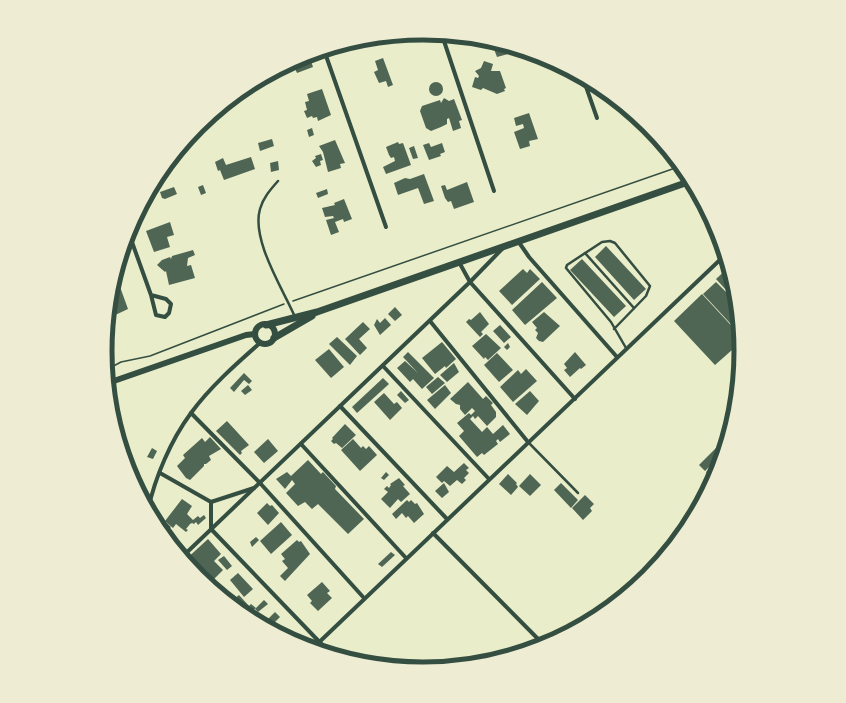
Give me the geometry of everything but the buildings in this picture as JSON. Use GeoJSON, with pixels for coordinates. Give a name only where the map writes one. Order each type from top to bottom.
{"type":"FeatureCollection","features":[{"type":"Feature","properties":{"kind":"main road"},"geometry":{"type":"LineString","coordinates":[[266,325],[317,312],[685,183]]}},
{"type":"Feature","properties":{"kind":"main road"},"geometry":{"type":"LineString","coordinates":[[274,338],[317,312]]}},
{"type":"Feature","properties":{"kind":"street"},"geometry":{"type":"LineString","coordinates":[[444,41],[494,191]]}},
{"type":"Feature","properties":{"kind":"street"},"geometry":{"type":"LineString","coordinates":[[326,56],[386,227]]}},
{"type":"Feature","properties":{"kind":"street"},"geometry":{"type":"LineString","coordinates":[[586,86],[597,118]]}},
{"type":"Feature","properties":{"kind":"street"},"geometry":{"type":"LineString","coordinates":[[132,241],[151,295],[156,315],[165,316],[169,313],[171,304],[166,299],[151,295]]}},
{"type":"Feature","properties":{"kind":"street"},"geometry":{"type":"LineString","coordinates":[[518,241],[529,257],[617,357]]}},
{"type":"Feature","properties":{"kind":"street"},"geometry":{"type":"LineString","coordinates":[[186,553],[430,321],[506,245]]}},
{"type":"Feature","properties":{"kind":"street"},"geometry":{"type":"LineString","coordinates":[[317,644],[488,479],[575,399],[626,348],[720,259]]}},
{"type":"Feature","properties":{"kind":"street"},"geometry":{"type":"LineString","coordinates":[[459,261],[470,282],[575,399]]}},
{"type":"Feature","properties":{"kind":"street"},"geometry":{"type":"LineString","coordinates":[[430,321],[528,442]]}},
{"type":"Feature","properties":{"kind":"street"},"geometry":{"type":"LineString","coordinates":[[266,325],[274,330],[274,338],[268,344],[260,343],[255,334],[257,328],[266,325]]}},
{"type":"Feature","properties":{"kind":"street"},"geometry":{"type":"LineString","coordinates":[[113,381],[246,334],[255,334]]}},
{"type":"Feature","properties":{"kind":"street"},"geometry":{"type":"LineString","coordinates":[[150,500],[160,473],[176,439],[191,413],[214,387],[260,343]]}},
{"type":"Feature","properties":{"kind":"street"},"geometry":{"type":"LineString","coordinates":[[383,366],[488,479]]}},
{"type":"Feature","properties":{"kind":"street"},"geometry":{"type":"LineString","coordinates":[[340,406],[447,519]]}},
{"type":"Feature","properties":{"kind":"street"},"geometry":{"type":"LineString","coordinates":[[191,413],[260,483],[364,598]]}},
{"type":"Feature","properties":{"kind":"street"},"geometry":{"type":"LineString","coordinates":[[301,444],[406,558]]}},
{"type":"Feature","properties":{"kind":"street"},"geometry":{"type":"LineString","coordinates":[[160,473],[211,502]]}},
{"type":"Feature","properties":{"kind":"street"},"geometry":{"type":"LineString","coordinates":[[211,502],[246,489],[255,488]]}},
{"type":"Feature","properties":{"kind":"street"},"geometry":{"type":"LineString","coordinates":[[211,502],[211,530],[325,647]]}},
{"type":"Feature","properties":{"kind":"street"},"geometry":{"type":"LineString","coordinates":[[433,533],[539,640]]}},
{"type":"Feature","properties":{"kind":"lane"},"geometry":{"type":"LineString","coordinates":[[278,181],[262,204],[258,226],[270,267],[295,317]]}},
{"type":"Feature","properties":{"kind":"lane"},"geometry":{"type":"LineString","coordinates":[[614,328],[646,296],[650,286],[615,243],[610,241],[602,242],[567,265],[566,268],[614,328],[626,348]]}},
{"type":"Feature","properties":{"kind":"lane"},"geometry":{"type":"LineString","coordinates":[[585,253],[634,308]]}},
{"type":"Feature","properties":{"kind":"lane"},"geometry":{"type":"LineString","coordinates":[[528,442],[578,493]]}},
{"type":"Feature","properties":{"kind":"path"},"geometry":{"type":"LineString","coordinates":[[112,367],[121,362],[150,356],[288,302],[675,168]]}}]}
